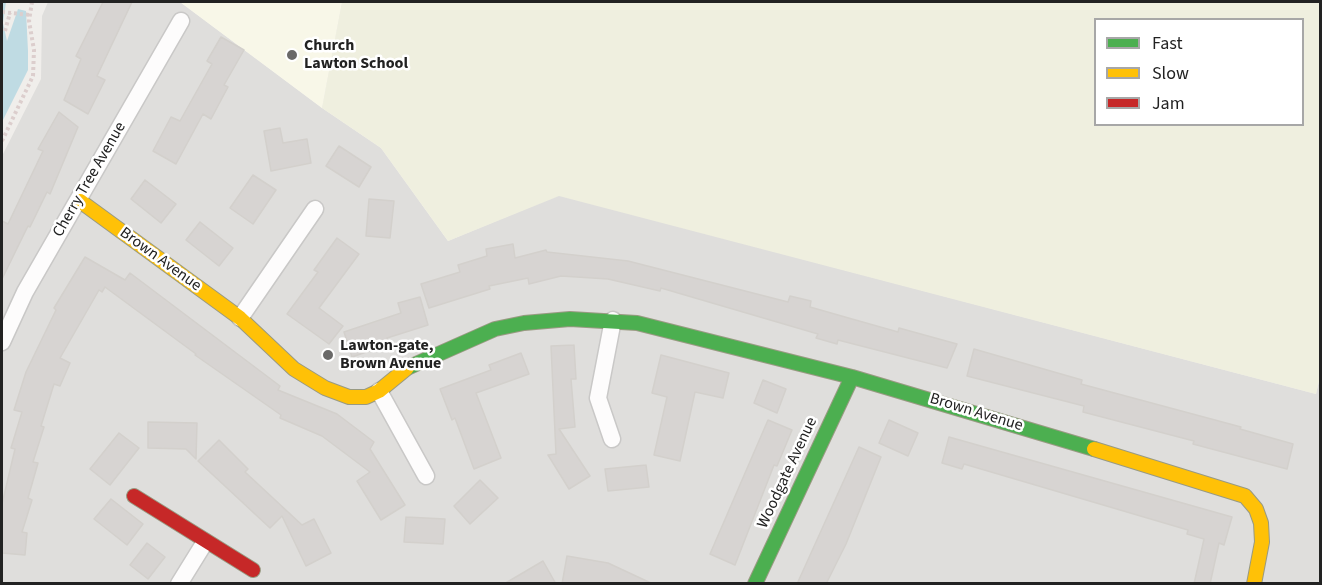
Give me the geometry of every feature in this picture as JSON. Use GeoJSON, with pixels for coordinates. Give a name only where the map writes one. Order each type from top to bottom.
{"type":"FeatureCollection","features":[{"type":"Feature","properties":{"kind":"street","name":"Cherry Tree Avenue"},"geometry":{"type":"LineString","coordinates":[[2,342],[26,292],[181,21]]}},
{"type":"Feature","properties":{"kind":"street","name":"Brown Avenue"},"geometry":{"type":"LineString","coordinates":[[80,201],[240,318],[294,369],[325,388],[349,397],[366,397],[379,391],[406,368],[495,329],[524,323],[570,319],[637,323],[852,376],[1222,487],[1245,496],[1256,509],[1261,523],[1262,542],[1254,584]]}},
{"type":"Feature","properties":{"kind":"street"},"geometry":{"type":"LineString","coordinates":[[240,318],[315,209]]}},
{"type":"Feature","properties":{"kind":"street"},"geometry":{"type":"LineString","coordinates":[[612,439],[598,398],[613,321]]}},
{"type":"Feature","properties":{"kind":"street","name":"Woodgate Avenue"},"geometry":{"type":"LineString","coordinates":[[755,584],[852,376]]}},
{"type":"Feature","properties":{"kind":"street"},"geometry":{"type":"LineString","coordinates":[[379,391],[426,476]]}},
{"type":"Feature","properties":{"kind":"street"},"geometry":{"type":"LineString","coordinates":[[134,496],[253,570]]}},
{"type":"Feature","properties":{"kind":"street"},"geometry":{"type":"LineString","coordinates":[[179,584],[205,542]]}},
{"type":"Feature","properties":{"kind":"path"},"geometry":{"type":"LineString","coordinates":[[2,141],[33,76],[34,50],[28,15],[32,2]]}},
{"type":"Feature","properties":{"kind":"path"},"geometry":{"type":"LineString","coordinates":[[5,31],[8,13],[28,15]]}},
{"type":"Feature","properties":{"kind":"shaded area"},"geometry":{"type":"Polygon","coordinates":[[[48,2],[180,2],[322,108],[381,148],[448,241],[559,195],[1316,394],[1320,377],[1320,583],[2,583],[2,156],[41,79],[42,16],[48,2]]]}},
{"type":"Feature","properties":{"kind":"shaded area","name":"Church Lawton School"},"geometry":{"type":"Polygon","coordinates":[[[180,2],[342,2],[322,108],[180,2]]]}},
{"type":"Feature","properties":{"kind":"green space"},"geometry":{"type":"Polygon","coordinates":[[[342,2],[1320,2],[1320,377],[1316,394],[559,196],[448,241],[381,148],[322,108],[342,2]]]}},
{"type":"Feature","properties":{"kind":"water"},"geometry":{"type":"Polygon","coordinates":[[[2,2],[6,2],[3,23],[7,41],[18,9],[26,11],[28,70],[2,122],[2,2]]]}},
{"type":"Feature","properties":{"kind":"building"},"geometry":{"type":"Polygon","coordinates":[[[103,2],[132,2],[97,76],[105,80],[88,114],[64,100],[81,59],[76,56],[103,2]]]}},
{"type":"Feature","properties":{"kind":"building"},"geometry":{"type":"Polygon","coordinates":[[[221,37],[244,50],[224,85],[228,87],[211,119],[203,114],[176,164],[153,151],[171,117],[180,121],[212,64],[207,61],[221,37]]]}},
{"type":"Feature","properties":{"kind":"building"},"geometry":{"type":"Polygon","coordinates":[[[59,112],[78,127],[50,194],[47,192],[2,279],[2,221],[8,224],[43,151],[38,149],[59,112]]]}},
{"type":"Feature","properties":{"kind":"building"},"geometry":{"type":"Polygon","coordinates":[[[280,128],[283,143],[307,139],[311,163],[271,171],[264,131],[280,128]]]}},
{"type":"Feature","properties":{"kind":"building"},"geometry":{"type":"Polygon","coordinates":[[[339,146],[371,167],[359,187],[326,166],[339,146]]]}},
{"type":"Feature","properties":{"kind":"building"},"geometry":{"type":"Polygon","coordinates":[[[253,175],[276,190],[253,224],[230,208],[253,175]]]}},
{"type":"Feature","properties":{"kind":"building"},"geometry":{"type":"Polygon","coordinates":[[[145,180],[176,204],[161,223],[131,199],[145,180]]]}},
{"type":"Feature","properties":{"kind":"building"},"geometry":{"type":"Polygon","coordinates":[[[369,199],[394,201],[390,238],[366,236],[369,199]]]}},
{"type":"Feature","properties":{"kind":"building"},"geometry":{"type":"Polygon","coordinates":[[[200,222],[233,248],[219,266],[186,240],[200,222]]]}},
{"type":"Feature","properties":{"kind":"building"},"geometry":{"type":"Polygon","coordinates":[[[337,238],[359,254],[319,308],[343,326],[329,344],[287,314],[318,272],[314,270],[337,238]]]}},
{"type":"Feature","properties":{"kind":"building"},"geometry":{"type":"Polygon","coordinates":[[[513,244],[515,258],[546,250],[547,252],[628,261],[788,302],[790,296],[811,301],[810,307],[898,332],[899,328],[957,344],[947,368],[838,340],[837,344],[816,338],[818,334],[661,288],[660,291],[608,279],[561,276],[529,284],[528,278],[489,286],[490,289],[429,308],[421,284],[460,272],[458,265],[487,256],[486,249],[513,244]]]}},
{"type":"Feature","properties":{"kind":"building"},"geometry":{"type":"Polygon","coordinates":[[[85,257],[125,280],[130,273],[280,386],[278,390],[337,414],[374,442],[370,449],[405,505],[381,520],[357,481],[370,472],[322,436],[280,418],[281,415],[195,355],[105,287],[102,292],[99,290],[60,358],[70,363],[60,386],[54,384],[41,426],[44,427],[33,462],[38,463],[28,498],[32,500],[22,532],[27,533],[25,555],[2,553],[2,504],[15,449],[11,448],[22,412],[14,410],[26,372],[56,310],[54,308],[85,257]]]}},
{"type":"Feature","properties":{"kind":"building"},"geometry":{"type":"Polygon","coordinates":[[[420,297],[428,325],[387,338],[389,344],[352,357],[344,332],[401,313],[398,303],[420,297]]]}},
{"type":"Feature","properties":{"kind":"building"},"geometry":{"type":"Polygon","coordinates":[[[574,345],[576,379],[571,379],[575,427],[559,429],[590,476],[569,489],[548,455],[556,454],[551,346],[574,345]]]}},
{"type":"Feature","properties":{"kind":"building"},"geometry":{"type":"Polygon","coordinates":[[[974,349],[1082,380],[1081,384],[1241,427],[1240,429],[1293,444],[1287,469],[1193,444],[1194,441],[1083,412],[1084,406],[967,376],[974,349]]]}},
{"type":"Feature","properties":{"kind":"building"},"geometry":{"type":"Polygon","coordinates":[[[521,353],[529,374],[476,393],[501,458],[474,469],[455,418],[452,420],[440,389],[491,370],[489,365],[521,353]]]}},
{"type":"Feature","properties":{"kind":"building"},"geometry":{"type":"Polygon","coordinates":[[[661,355],[729,373],[723,398],[695,392],[680,461],[654,455],[667,397],[652,393],[661,355]]]}},
{"type":"Feature","properties":{"kind":"building"},"geometry":{"type":"Polygon","coordinates":[[[763,380],[786,389],[777,413],[754,403],[763,380]]]}},
{"type":"Feature","properties":{"kind":"building"},"geometry":{"type":"Polygon","coordinates":[[[768,420],[792,430],[777,466],[774,465],[735,565],[710,554],[768,420]]]}},
{"type":"Feature","properties":{"kind":"building"},"geometry":{"type":"Polygon","coordinates":[[[889,420],[918,433],[908,456],[879,443],[889,420]]]}},
{"type":"Feature","properties":{"kind":"building"},"geometry":{"type":"Polygon","coordinates":[[[148,422],[197,423],[196,459],[186,449],[148,448],[148,422]]]}},
{"type":"Feature","properties":{"kind":"building"},"geometry":{"type":"Polygon","coordinates":[[[119,433],[139,448],[110,485],[90,469],[119,433]]]}},
{"type":"Feature","properties":{"kind":"building"},"geometry":{"type":"Polygon","coordinates":[[[949,437],[1232,517],[1224,545],[1219,543],[1210,584],[1194,584],[1204,539],[1187,534],[1188,530],[964,464],[962,469],[942,463],[949,437]]]}},
{"type":"Feature","properties":{"kind":"building"},"geometry":{"type":"Polygon","coordinates":[[[219,440],[248,469],[245,472],[302,525],[314,519],[331,553],[306,566],[282,516],[270,528],[198,461],[219,440]]]}},
{"type":"Feature","properties":{"kind":"building"},"geometry":{"type":"Polygon","coordinates":[[[859,447],[881,457],[846,544],[826,584],[797,584],[859,447]]]}},
{"type":"Feature","properties":{"kind":"building"},"geometry":{"type":"Polygon","coordinates":[[[646,465],[649,487],[608,491],[605,469],[646,465]]]}},
{"type":"Feature","properties":{"kind":"building"},"geometry":{"type":"Polygon","coordinates":[[[480,480],[498,498],[470,524],[454,506],[480,480]]]}},
{"type":"Feature","properties":{"kind":"building"},"geometry":{"type":"Polygon","coordinates":[[[111,499],[143,524],[127,545],[94,519],[111,499]]]}},
{"type":"Feature","properties":{"kind":"building"},"geometry":{"type":"Polygon","coordinates":[[[406,517],[445,519],[443,544],[404,542],[406,517]]]}},
{"type":"Feature","properties":{"kind":"building"},"geometry":{"type":"Polygon","coordinates":[[[147,543],[165,557],[148,579],[130,565],[147,543]]]}},
{"type":"Feature","properties":{"kind":"building"},"geometry":{"type":"Polygon","coordinates":[[[567,556],[608,563],[653,584],[562,584],[567,556]]]}},
{"type":"Feature","properties":{"kind":"building"},"geometry":{"type":"Polygon","coordinates":[[[543,561],[556,584],[504,584],[543,561]]]}},
{"type":"Feature","properties":{"kind":"traffic: fast"},"geometry":{"type":"LineString","coordinates":[[407,368],[495,329],[524,323],[570,319],[637,323],[852,377],[1094,449]]}},
{"type":"Feature","properties":{"kind":"traffic: fast"},"geometry":{"type":"LineString","coordinates":[[755,584],[852,377]]}},
{"type":"Feature","properties":{"kind":"traffic: slow"},"geometry":{"type":"LineString","coordinates":[[80,201],[240,318],[294,369],[325,388],[349,397],[366,397],[379,391],[407,368]]}},
{"type":"Feature","properties":{"kind":"traffic: slow"},"geometry":{"type":"LineString","coordinates":[[1094,449],[1245,496],[1256,509],[1261,523],[1262,542],[1254,584]]}},
{"type":"Feature","properties":{"kind":"traffic: jam"},"geometry":{"type":"LineString","coordinates":[[134,496],[253,570]]}},
{"type":"Feature","properties":{"kind":"place","name":"Church Lawton School"},"geometry":{"type":"Point","coordinates":[292,55]}},
{"type":"Feature","properties":{"kind":"place","name":"Lawton-gate, Brown Avenue"},"geometry":{"type":"Point","coordinates":[328,355]}}]}
